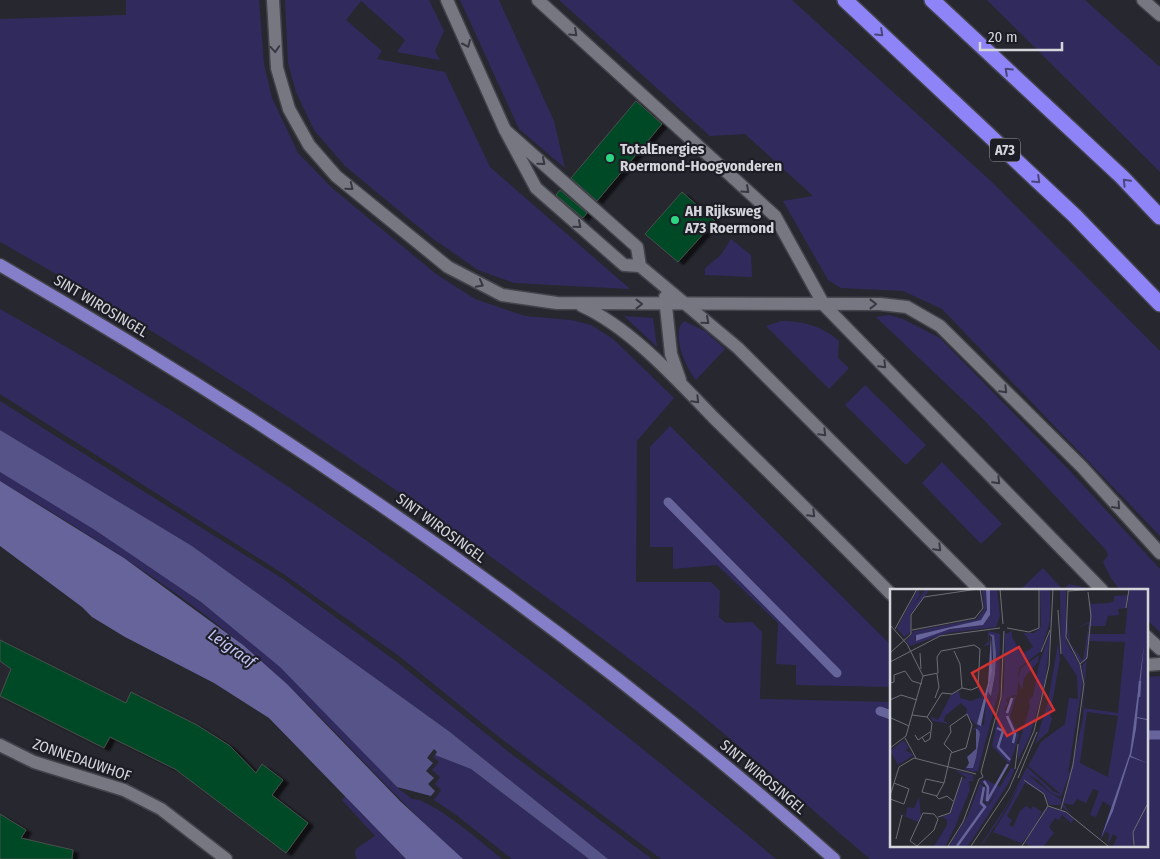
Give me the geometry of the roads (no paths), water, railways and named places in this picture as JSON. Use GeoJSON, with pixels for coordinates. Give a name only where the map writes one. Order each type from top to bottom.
{"type":"FeatureCollection","features":[{"type":"Feature","properties":{"kind":"highway","name":"A73"},"geometry":{"type":"LineString","coordinates":[[845,0],[1075,216],[1160,304]]}},
{"type":"Feature","properties":{"kind":"highway"},"geometry":{"type":"LineString","coordinates":[[932,0],[1122,177],[1160,217]]}},
{"type":"Feature","properties":{"kind":"main road","name":"SINT WIROSINGEL"},"geometry":{"type":"LineString","coordinates":[[0,265],[101,324],[239,410],[410,525],[568,640],[709,753],[834,859]]}},
{"type":"Feature","properties":{"kind":"street"},"geometry":{"type":"LineString","coordinates":[[273,0],[277,68],[289,110],[309,145],[336,176],[448,267],[502,295],[557,303],[880,304],[907,307],[940,326],[1082,467],[1160,553]]}},
{"type":"Feature","properties":{"kind":"street"},"geometry":{"type":"LineString","coordinates":[[447,0],[505,130],[536,188],[624,265],[640,266],[738,348],[979,589]]}},
{"type":"Feature","properties":{"kind":"street"},"geometry":{"type":"LineString","coordinates":[[538,0],[775,216],[824,305],[1101,589]]}},
{"type":"Feature","properties":{"kind":"street"},"geometry":{"type":"LineString","coordinates":[[1143,0],[1160,15]]}},
{"type":"Feature","properties":{"kind":"street"},"geometry":{"type":"LineString","coordinates":[[505,130],[637,247],[640,266]]}},
{"type":"Feature","properties":{"kind":"street"},"geometry":{"type":"LineString","coordinates":[[664,287],[671,354],[682,386]]}},
{"type":"Feature","properties":{"kind":"street"},"geometry":{"type":"LineString","coordinates":[[578,304],[602,314],[622,330],[682,386],[890,593]]}},
{"type":"Feature","properties":{"kind":"street"},"geometry":{"type":"LineString","coordinates":[[1148,638],[1160,649]]}},
{"type":"Feature","properties":{"kind":"street","name":"ZONNEDAUWHOF"},"geometry":{"type":"LineString","coordinates":[[0,745],[34,762],[124,790],[161,809],[226,859]]}},
{"type":"Feature","properties":{"kind":"water","name":"Leigraaf"},"geometry":{"type":"Polygon","coordinates":[[[0,481],[124,558],[243,645],[287,684],[400,801],[463,859],[406,859],[269,718],[214,683],[125,637],[92,617],[82,607],[0,546],[0,481]]]}},
{"type":"Feature","properties":{"kind":"waterway"},"geometry":{"type":"LineString","coordinates":[[668,502],[837,673]]}},
{"type":"Feature","properties":{"kind":"waterway"},"geometry":{"type":"LineString","coordinates":[[880,711],[890,715]]}},
{"type":"Feature","properties":{"kind":"waterway"},"geometry":{"type":"LineString","coordinates":[[1148,735],[1160,735]]}},
{"type":"Feature","properties":{"kind":"place","name":"TotalEnergies Roermond-Hoogvonderen"},"geometry":{"type":"Point","coordinates":[610,158]}},
{"type":"Feature","properties":{"kind":"place","name":"AH Rijksweg A73 Roermond"},"geometry":{"type":"Point","coordinates":[675,220]}}]}
